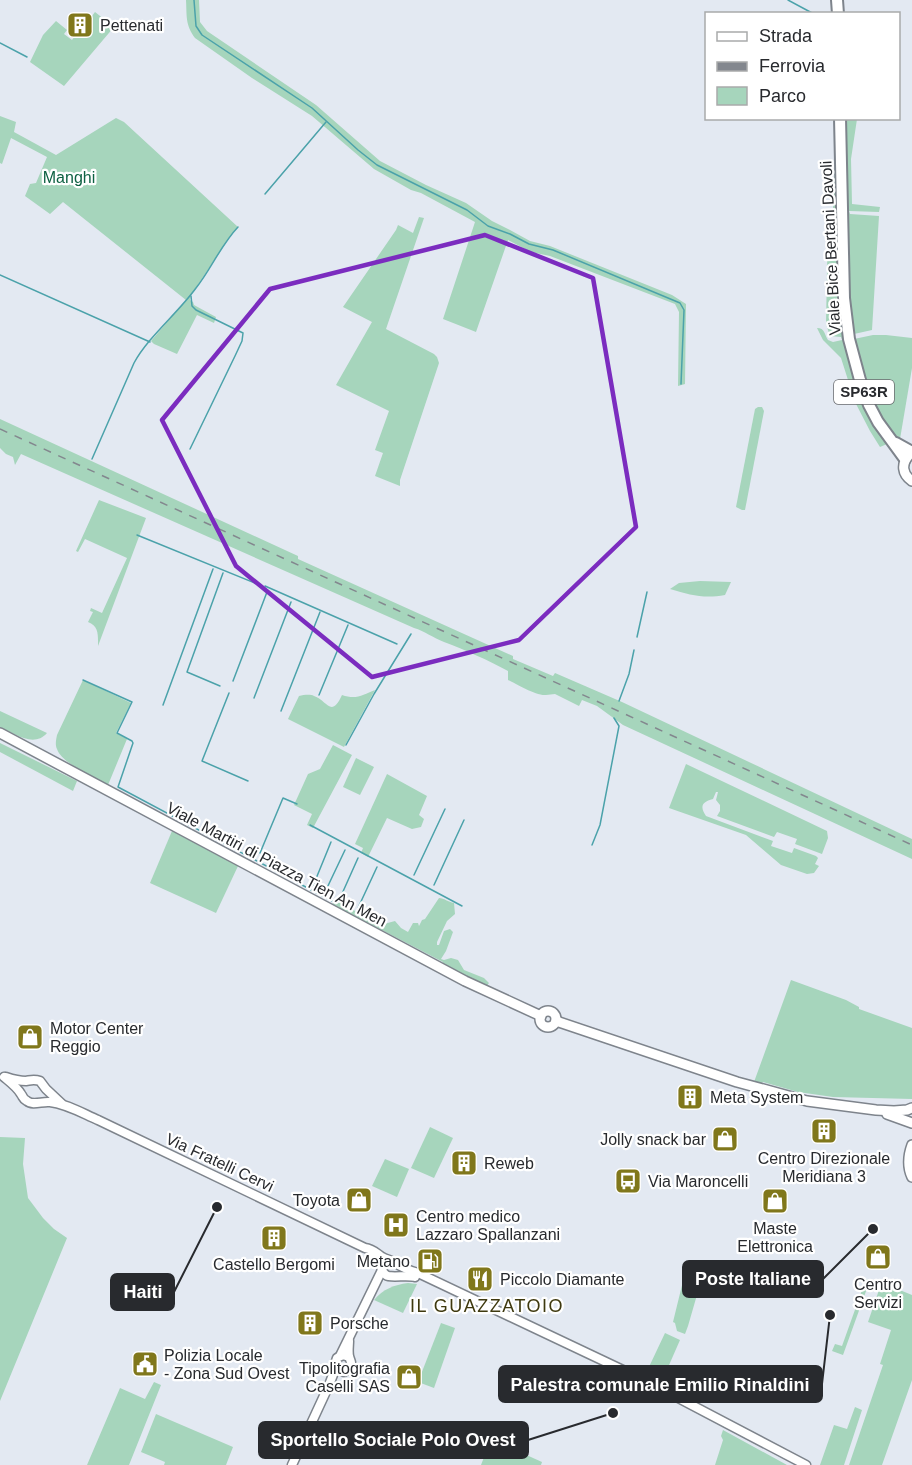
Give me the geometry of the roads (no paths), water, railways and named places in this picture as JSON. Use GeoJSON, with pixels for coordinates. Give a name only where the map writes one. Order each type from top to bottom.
{"type":"FeatureCollection","features":[{"type":"Feature","properties":{"kind":"highway","name":"Viale Bice Bertani Davoli"},"geometry":{"type":"LineString","coordinates":[[840,120],[845,310],[849,337],[855,366],[878,422],[891,439],[909,455]]}},
{"type":"Feature","properties":{"kind":"main road"},"geometry":{"type":"LineString","coordinates":[[909,455],[904,463],[905,473],[912,481]]}},
{"type":"Feature","properties":{"kind":"main road","name":"Viale Martiri di Piazza Tien An Men"},"geometry":{"type":"LineString","coordinates":[[0,733],[465,981],[541,1016],[550,1012],[554,1015],[555,1021],[760,1088],[807,1101],[876,1110],[912,1110],[912,1122],[876,1110]]}},
{"type":"Feature","properties":{"kind":"main road","name":"Via Fratelli Cervi"},"geometry":{"type":"LineString","coordinates":[[2,1076],[40,1081],[45,1089],[62,1104]]}},
{"type":"Feature","properties":{"kind":"main road","name":"Via Fratelli Cervi"},"geometry":{"type":"LineString","coordinates":[[2,1076],[28,1102],[46,1101],[62,1104],[365,1248],[375,1256],[387,1273],[425,1277]]}},
{"type":"Feature","properties":{"kind":"main road"},"geometry":{"type":"LineString","coordinates":[[21,1093],[22,1086],[27,1081]]}},
{"type":"Feature","properties":{"kind":"main road"},"geometry":{"type":"LineString","coordinates":[[38,1102],[45,1096],[45,1089]]}},
{"type":"Feature","properties":{"kind":"main road"},"geometry":{"type":"LineString","coordinates":[[912,1145],[908,1157],[912,1177]]}},
{"type":"Feature","properties":{"kind":"main road","name":"Via Fratelli Cervi"},"geometry":{"type":"LineString","coordinates":[[365,1248],[372,1249],[408,1270],[644,1380],[806,1465]]}},
{"type":"Feature","properties":{"kind":"main road"},"geometry":{"type":"LineString","coordinates":[[345,1357],[350,1339],[372,1292],[387,1273],[399,1271],[395,1263],[384,1263],[387,1273]]}},
{"type":"Feature","properties":{"kind":"main road"},"geometry":{"type":"LineString","coordinates":[[339,1369],[348,1370],[351,1366],[351,1362],[345,1357]]}},
{"type":"Feature","properties":{"kind":"main road"},"geometry":{"type":"LineString","coordinates":[[339,1369],[336,1360],[345,1357]]}},
{"type":"Feature","properties":{"kind":"main road"},"geometry":{"type":"LineString","coordinates":[[292,1465],[329,1385],[339,1369]]}},
{"type":"Feature","properties":{"kind":"waterway"},"geometry":{"type":"LineString","coordinates":[[194,0],[196,26],[202,35],[312,108],[377,165],[467,210],[488,226],[529,244],[553,250],[680,303],[684,310],[681,384]]}},
{"type":"Feature","properties":{"kind":"waterway"},"geometry":{"type":"LineString","coordinates":[[788,0],[810,12]]}},
{"type":"Feature","properties":{"kind":"waterway"},"geometry":{"type":"LineString","coordinates":[[0,43],[27,57]]}},
{"type":"Feature","properties":{"kind":"waterway"},"geometry":{"type":"LineString","coordinates":[[265,194],[326,122]]}},
{"type":"Feature","properties":{"kind":"waterway"},"geometry":{"type":"LineString","coordinates":[[92,459],[140,353],[196,288],[226,241],[238,227]]}},
{"type":"Feature","properties":{"kind":"waterway"},"geometry":{"type":"LineString","coordinates":[[0,275],[150,342]]}},
{"type":"Feature","properties":{"kind":"waterway"},"geometry":{"type":"LineString","coordinates":[[190,449],[242,341],[243,333],[196,310],[192,306],[191,296]]}},
{"type":"Feature","properties":{"kind":"waterway"},"geometry":{"type":"LineString","coordinates":[[137,535],[262,586]]}},
{"type":"Feature","properties":{"kind":"waterway"},"geometry":{"type":"LineString","coordinates":[[163,705],[213,569]]}},
{"type":"Feature","properties":{"kind":"waterway"},"geometry":{"type":"LineString","coordinates":[[220,686],[187,672],[223,573]]}},
{"type":"Feature","properties":{"kind":"waterway"},"geometry":{"type":"LineString","coordinates":[[265,586],[397,644]]}},
{"type":"Feature","properties":{"kind":"waterway"},"geometry":{"type":"LineString","coordinates":[[233,681],[267,592]]}},
{"type":"Feature","properties":{"kind":"waterway"},"geometry":{"type":"LineString","coordinates":[[637,637],[647,592]]}},
{"type":"Feature","properties":{"kind":"waterway"},"geometry":{"type":"LineString","coordinates":[[254,698],[291,602]]}},
{"type":"Feature","properties":{"kind":"waterway"},"geometry":{"type":"LineString","coordinates":[[281,711],[320,612]]}},
{"type":"Feature","properties":{"kind":"waterway"},"geometry":{"type":"LineString","coordinates":[[319,695],[348,625]]}},
{"type":"Feature","properties":{"kind":"waterway"},"geometry":{"type":"LineString","coordinates":[[346,745],[411,634]]}},
{"type":"Feature","properties":{"kind":"waterway"},"geometry":{"type":"LineString","coordinates":[[619,701],[629,674],[634,650]]}},
{"type":"Feature","properties":{"kind":"waterway"},"geometry":{"type":"LineString","coordinates":[[83,680],[132,702],[117,733],[133,743],[118,787],[332,901]]}},
{"type":"Feature","properties":{"kind":"waterway"},"geometry":{"type":"LineString","coordinates":[[229,693],[202,761],[248,781]]}},
{"type":"Feature","properties":{"kind":"waterway"},"geometry":{"type":"LineString","coordinates":[[592,845],[600,825],[619,726],[614,718]]}},
{"type":"Feature","properties":{"kind":"waterway"},"geometry":{"type":"LineString","coordinates":[[260,853],[283,798],[297,804]]}},
{"type":"Feature","properties":{"kind":"waterway"},"geometry":{"type":"LineString","coordinates":[[414,875],[445,809]]}},
{"type":"Feature","properties":{"kind":"waterway"},"geometry":{"type":"LineString","coordinates":[[434,885],[464,820]]}},
{"type":"Feature","properties":{"kind":"waterway"},"geometry":{"type":"LineString","coordinates":[[310,825],[462,906]]}},
{"type":"Feature","properties":{"kind":"waterway"},"geometry":{"type":"LineString","coordinates":[[313,886],[331,842]]}},
{"type":"Feature","properties":{"kind":"waterway"},"geometry":{"type":"LineString","coordinates":[[326,890],[345,850]]}},
{"type":"Feature","properties":{"kind":"waterway"},"geometry":{"type":"LineString","coordinates":[[341,896],[358,858]]}},
{"type":"Feature","properties":{"kind":"waterway"},"geometry":{"type":"LineString","coordinates":[[358,908],[377,867]]}},
{"type":"Feature","properties":{"kind":"railway"},"geometry":{"type":"LineString","coordinates":[[0,429],[912,845]]}},
{"type":"Feature","properties":{"kind":"place","name":"Pettenati"},"geometry":{"type":"Point","coordinates":[80,25]}},
{"type":"Feature","properties":{"kind":"place","name":"Motor Center Reggio"},"geometry":{"type":"Point","coordinates":[30,1037]}},
{"type":"Feature","properties":{"kind":"place","name":"Meta System"},"geometry":{"type":"Point","coordinates":[690,1097]}},
{"type":"Feature","properties":{"kind":"place","name":"Centro Direzionale Meridiana 3"},"geometry":{"type":"Point","coordinates":[824,1131]}},
{"type":"Feature","properties":{"kind":"place","name":"Jolly snack bar"},"geometry":{"type":"Point","coordinates":[725,1139]}},
{"type":"Feature","properties":{"kind":"place","name":"Reweb"},"geometry":{"type":"Point","coordinates":[464,1163]}},
{"type":"Feature","properties":{"kind":"place","name":"Via Maroncelli"},"geometry":{"type":"Point","coordinates":[628,1181]}},
{"type":"Feature","properties":{"kind":"place","name":"Toyota"},"geometry":{"type":"Point","coordinates":[359,1200]}},
{"type":"Feature","properties":{"kind":"place","name":"Maste Elettronica"},"geometry":{"type":"Point","coordinates":[775,1201]}},
{"type":"Feature","properties":{"kind":"place","name":"Haiti"},"geometry":{"type":"Point","coordinates":[217,1207]}},
{"type":"Feature","properties":{"kind":"place","name":"Centro medico Lazzaro Spallanzani"},"geometry":{"type":"Point","coordinates":[396,1225]}},
{"type":"Feature","properties":{"kind":"place","name":"Poste Italiane"},"geometry":{"type":"Point","coordinates":[873,1229]}},
{"type":"Feature","properties":{"kind":"place","name":"Castello Bergomi"},"geometry":{"type":"Point","coordinates":[274,1238]}},
{"type":"Feature","properties":{"kind":"place","name":"Centro Servizi"},"geometry":{"type":"Point","coordinates":[878,1257]}},
{"type":"Feature","properties":{"kind":"place","name":"Metano"},"geometry":{"type":"Point","coordinates":[430,1261]}},
{"type":"Feature","properties":{"kind":"place","name":"Piccolo Diamante"},"geometry":{"type":"Point","coordinates":[480,1279]}},
{"type":"Feature","properties":{"kind":"place","name":"Palestra comunale Emilio Rinaldini"},"geometry":{"type":"Point","coordinates":[830,1315]}},
{"type":"Feature","properties":{"kind":"place","name":"Porsche"},"geometry":{"type":"Point","coordinates":[310,1323]}},
{"type":"Feature","properties":{"kind":"place","name":"Polizia Locale - Zona Sud Ovest"},"geometry":{"type":"Point","coordinates":[145,1364]}},
{"type":"Feature","properties":{"kind":"place","name":"Tipolitografia Caselli SAS"},"geometry":{"type":"Point","coordinates":[409,1377]}},
{"type":"Feature","properties":{"kind":"place","name":"Sportello Sociale Polo Ovest"},"geometry":{"type":"Point","coordinates":[613,1413]}},
{"type":"Feature","properties":{"kind":"district","name":"IL GUAZZATOIO"},"geometry":{"type":"Point","coordinates":[487,1306]}},
{"type":"Feature","properties":{"kind":"park label","name":"Manghi"},"geometry":{"type":"Point","coordinates":[69,177]}}]}
